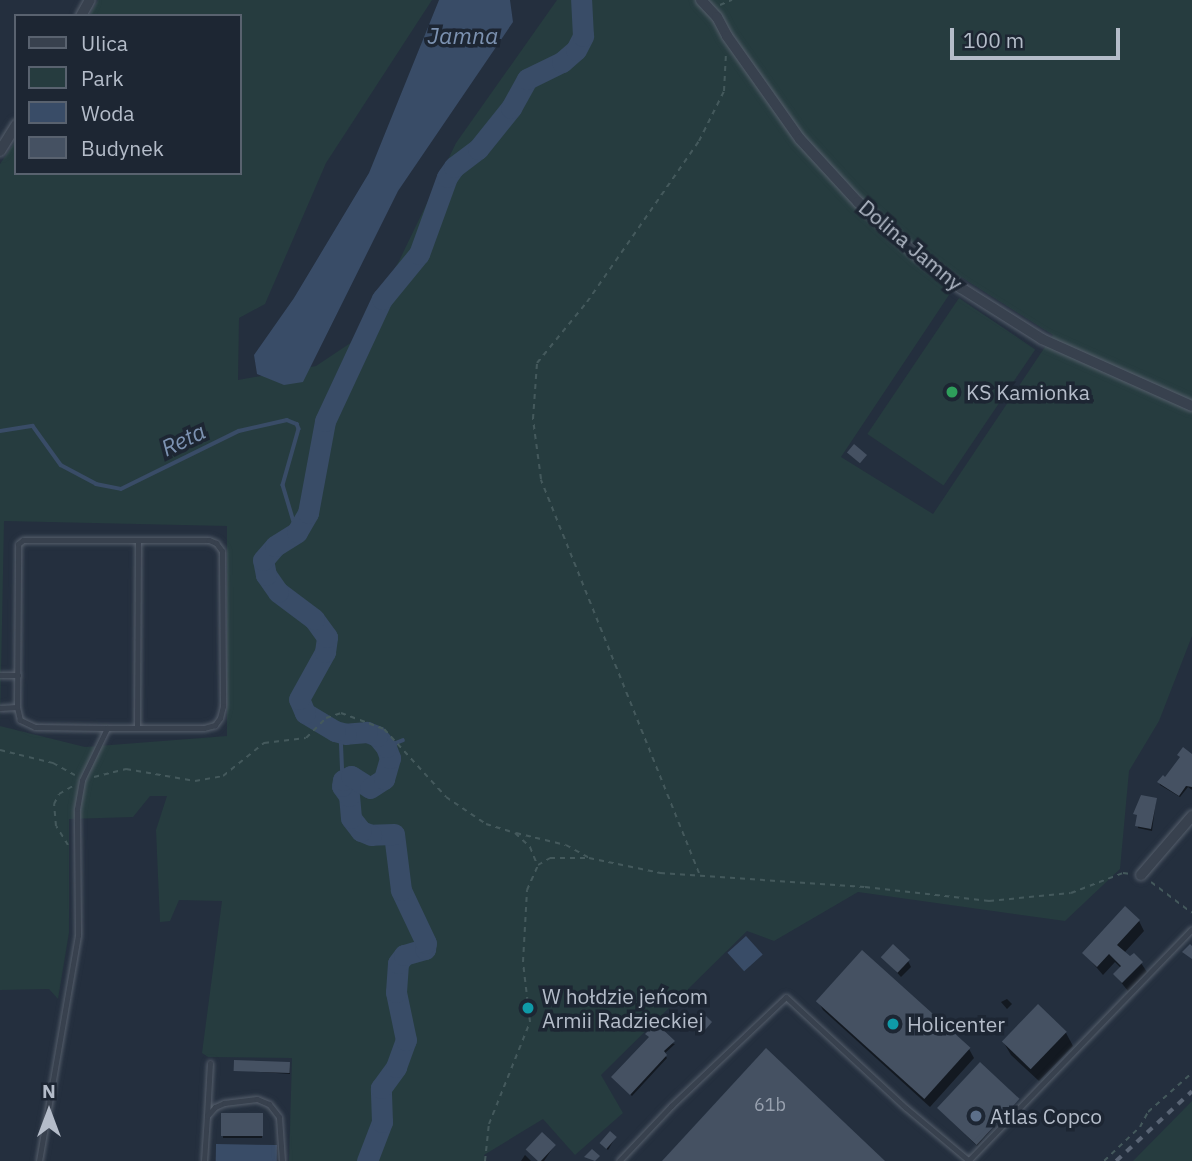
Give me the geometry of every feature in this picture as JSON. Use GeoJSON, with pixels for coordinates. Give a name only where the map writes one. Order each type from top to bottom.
{"type":"FeatureCollection","features":[{"type":"Feature","properties":{"kind":"street","name":"Dolina Jamny"},"geometry":{"type":"LineString","coordinates":[[701,0],[718,17],[727,36],[800,139],[858,202],[918,256],[961,288],[1042,339],[1192,407]]}},
{"type":"Feature","properties":{"kind":"street"},"geometry":{"type":"LineString","coordinates":[[0,151],[14,128]]}},
{"type":"Feature","properties":{"kind":"street"},"geometry":{"type":"LineString","coordinates":[[1141,874],[1192,816]]}},
{"type":"Feature","properties":{"kind":"lane"},"geometry":{"type":"LineString","coordinates":[[23,540],[138,540],[209,540],[222,551],[223,706],[215,725],[204,728],[35,727],[20,720],[18,544],[23,540]]}},
{"type":"Feature","properties":{"kind":"lane"},"geometry":{"type":"LineString","coordinates":[[137,728],[138,540]]}},
{"type":"Feature","properties":{"kind":"lane"},"geometry":{"type":"LineString","coordinates":[[0,675],[18,675]]}},
{"type":"Feature","properties":{"kind":"lane"},"geometry":{"type":"LineString","coordinates":[[0,708],[18,707]]}},
{"type":"Feature","properties":{"kind":"lane"},"geometry":{"type":"LineString","coordinates":[[39,1161],[78,935],[75,854],[77,809],[82,780],[107,728]]}},
{"type":"Feature","properties":{"kind":"lane"},"geometry":{"type":"LineString","coordinates":[[619,1161],[786,997],[968,1161],[1192,929]]}},
{"type":"Feature","properties":{"kind":"lane"},"geometry":{"type":"LineString","coordinates":[[204,1161],[210,1063]]}},
{"type":"Feature","properties":{"kind":"lane"},"geometry":{"type":"LineString","coordinates":[[207,1116],[215,1107],[225,1103],[257,1099],[269,1104],[279,1117],[282,1161]]}},
{"type":"Feature","properties":{"kind":"path"},"geometry":{"type":"LineString","coordinates":[[700,874],[541,479],[533,419],[537,363],[587,302],[699,141],[724,91],[727,36]]}},
{"type":"Feature","properties":{"kind":"path"},"geometry":{"type":"LineString","coordinates":[[75,854],[56,826],[54,804],[60,794],[82,780],[126,769],[195,781],[223,776],[264,743],[306,738],[326,718],[341,713],[384,730],[446,797],[486,824],[566,845],[589,859]]}},
{"type":"Feature","properties":{"kind":"path"},"geometry":{"type":"LineString","coordinates":[[0,750],[53,763],[82,780]]}},
{"type":"Feature","properties":{"kind":"path"},"geometry":{"type":"LineString","coordinates":[[515,833],[530,847],[538,865]]}},
{"type":"Feature","properties":{"kind":"path"},"geometry":{"type":"LineString","coordinates":[[485,1161],[489,1124],[530,1022],[523,962],[527,890],[538,865],[550,859],[589,859],[660,873],[865,887],[989,901],[1071,893],[1123,873],[1141,874],[1192,913]]}},
{"type":"Feature","properties":{"kind":"path"},"geometry":{"type":"LineString","coordinates":[[1104,1161],[1140,1127],[1148,1112],[1192,1073]]}},
{"type":"Feature","properties":{"kind":"green space"},"geometry":{"type":"Polygon","coordinates":[[[98,0],[432,0],[326,163],[265,304],[239,318],[238,380],[316,366],[352,342],[399,261],[456,143],[557,0],[1192,0],[1192,636],[1159,721],[1129,771],[1120,869],[1065,921],[858,892],[774,941],[747,931],[601,1075],[623,1113],[575,1155],[543,1119],[484,1155],[485,1161],[289,1161],[292,1058],[208,1057],[202,1053],[222,901],[179,900],[170,921],[160,922],[156,830],[167,796],[150,796],[133,817],[69,819],[69,933],[58,999],[49,989],[0,990],[0,726],[0,164],[14,143],[14,175],[242,175],[242,14],[90,14],[98,0]],[[961,277],[841,457],[933,514],[1053,335],[961,277]],[[4,521],[0,726],[85,747],[227,736],[227,526],[4,521]]]}},
{"type":"Feature","properties":{"kind":"green space","name":"KS Kamionka"},"geometry":{"type":"Polygon","coordinates":[[[959,298],[1035,349],[944,485],[867,434],[959,298]]]}},
{"type":"Feature","properties":{"kind":"green space"},"geometry":{"type":"Polygon","coordinates":[[[1192,1101],[1192,1161],[1133,1161],[1192,1101]]]}},
{"type":"Feature","properties":{"kind":"water","name":"Jamna"},"geometry":{"type":"Polygon","coordinates":[[[439,0],[510,0],[513,22],[398,191],[303,382],[284,385],[257,374],[254,355],[294,298],[369,173],[439,0]]]}},
{"type":"Feature","properties":{"kind":"water"},"geometry":{"type":"Polygon","coordinates":[[[746,936],[763,955],[744,971],[727,953],[746,936]]]}},
{"type":"Feature","properties":{"kind":"water"},"geometry":{"type":"Polygon","coordinates":[[[216,1144],[277,1145],[277,1161],[216,1161],[216,1144]]]}},
{"type":"Feature","properties":{"kind":"building"},"geometry":{"type":"Polygon","coordinates":[[[854,444],[867,455],[860,463],[847,452],[854,444]]]}},
{"type":"Feature","properties":{"kind":"building"},"geometry":{"type":"Polygon","coordinates":[[[1183,747],[1192,754],[1192,787],[1186,786],[1179,796],[1157,782],[1163,775],[1165,777],[1180,757],[1177,755],[1183,747]]]}},
{"type":"Feature","properties":{"kind":"building"},"geometry":{"type":"Polygon","coordinates":[[[1141,795],[1157,798],[1151,829],[1135,826],[1137,815],[1133,814],[1141,795]]]}},
{"type":"Feature","properties":{"kind":"building"},"geometry":{"type":"Polygon","coordinates":[[[1125,906],[1140,920],[1117,945],[1130,956],[1134,953],[1143,962],[1122,983],[1113,974],[1121,966],[1109,954],[1097,967],[1082,953],[1125,906]]]}},
{"type":"Feature","properties":{"kind":"building"},"geometry":{"type":"Polygon","coordinates":[[[893,944],[910,960],[898,973],[881,957],[893,944]]]}},
{"type":"Feature","properties":{"kind":"building"},"geometry":{"type":"Polygon","coordinates":[[[1190,944],[1192,946],[1192,959],[1182,952],[1190,944]]]}},
{"type":"Feature","properties":{"kind":"building","name":"Holicenter"},"geometry":{"type":"Polygon","coordinates":[[[862,950],[970,1048],[924,1099],[816,1001],[862,950]]]}},
{"type":"Feature","properties":{"kind":"building"},"geometry":{"type":"Polygon","coordinates":[[[1038,1004],[1067,1032],[1031,1069],[1002,1041],[1038,1004]]]}},
{"type":"Feature","properties":{"kind":"building"},"geometry":{"type":"Polygon","coordinates":[[[706,1016],[712,1022],[705,1030],[699,1025],[706,1016]]]}},
{"type":"Feature","properties":{"kind":"building"},"geometry":{"type":"Polygon","coordinates":[[[656,1023],[675,1041],[664,1051],[667,1055],[630,1095],[611,1077],[649,1037],[645,1034],[656,1023]]]}},
{"type":"Feature","properties":{"kind":"building"},"geometry":{"type":"Polygon","coordinates":[[[766,1048],[885,1161],[662,1161],[766,1048]]]}},
{"type":"Feature","properties":{"kind":"building"},"geometry":{"type":"Polygon","coordinates":[[[234,1060],[290,1062],[290,1073],[234,1071],[234,1060]]]}},
{"type":"Feature","properties":{"kind":"building"},"geometry":{"type":"Polygon","coordinates":[[[980,1062],[1019,1099],[977,1145],[937,1108],[980,1062]]]}},
{"type":"Feature","properties":{"kind":"building"},"geometry":{"type":"Polygon","coordinates":[[[221,1113],[263,1113],[263,1136],[221,1136],[221,1113]]]}},
{"type":"Feature","properties":{"kind":"building"},"geometry":{"type":"Polygon","coordinates":[[[610,1131],[617,1137],[606,1149],[600,1143],[610,1131]]]}},
{"type":"Feature","properties":{"kind":"building"},"geometry":{"type":"Polygon","coordinates":[[[542,1132],[556,1145],[541,1161],[526,1150],[542,1132]]]}},
{"type":"Feature","properties":{"kind":"building"},"geometry":{"type":"Polygon","coordinates":[[[592,1149],[600,1156],[595,1161],[584,1157],[592,1149]]]}},
{"type":"Feature","properties":{"kind":"waterway","name":"Jamna"},"geometry":{"type":"LineString","coordinates":[[367,1161],[382,1122],[381,1088],[396,1067],[406,1040],[396,992],[398,963],[404,955],[425,949],[426,943],[401,890],[394,834],[371,835],[361,831],[351,818],[349,796],[342,786],[343,780],[351,776],[370,788],[384,779],[390,758],[386,747],[377,736],[367,732],[346,734],[335,731],[305,713],[299,699],[325,652],[327,637],[314,619],[278,592],[266,575],[263,560],[275,546],[297,532],[308,513],[325,421],[382,299],[419,254],[447,177],[454,167],[478,149],[511,108],[527,79],[562,62],[576,50],[583,36],[581,0]]}},
{"type":"Feature","properties":{"kind":"waterway","name":"Reta"},"geometry":{"type":"LineString","coordinates":[[0,431],[33,426],[61,465],[96,484],[121,489],[239,431],[287,420],[297,424],[299,429],[283,485],[297,532]]}},
{"type":"Feature","properties":{"kind":"waterway"},"geometry":{"type":"LineString","coordinates":[[341,733],[343,780]]}},
{"type":"Feature","properties":{"kind":"waterway"},"geometry":{"type":"LineString","coordinates":[[386,747],[403,740]]}},
{"type":"Feature","properties":{"kind":"railway"},"geometry":{"type":"LineString","coordinates":[[1116,1161],[1192,1091]]}},
{"type":"Feature","properties":{"kind":"place","name":"KS Kamionka"},"geometry":{"type":"Point","coordinates":[952,392]}},
{"type":"Feature","properties":{"kind":"place","name":"W hołdzie jeńcom Armii Radzieckiej"},"geometry":{"type":"Point","coordinates":[528,1008]}},
{"type":"Feature","properties":{"kind":"place","name":"Holicenter"},"geometry":{"type":"Point","coordinates":[893,1024]}},
{"type":"Feature","properties":{"kind":"place","name":"Atlas Copco"},"geometry":{"type":"Point","coordinates":[976,1116]}}]}
